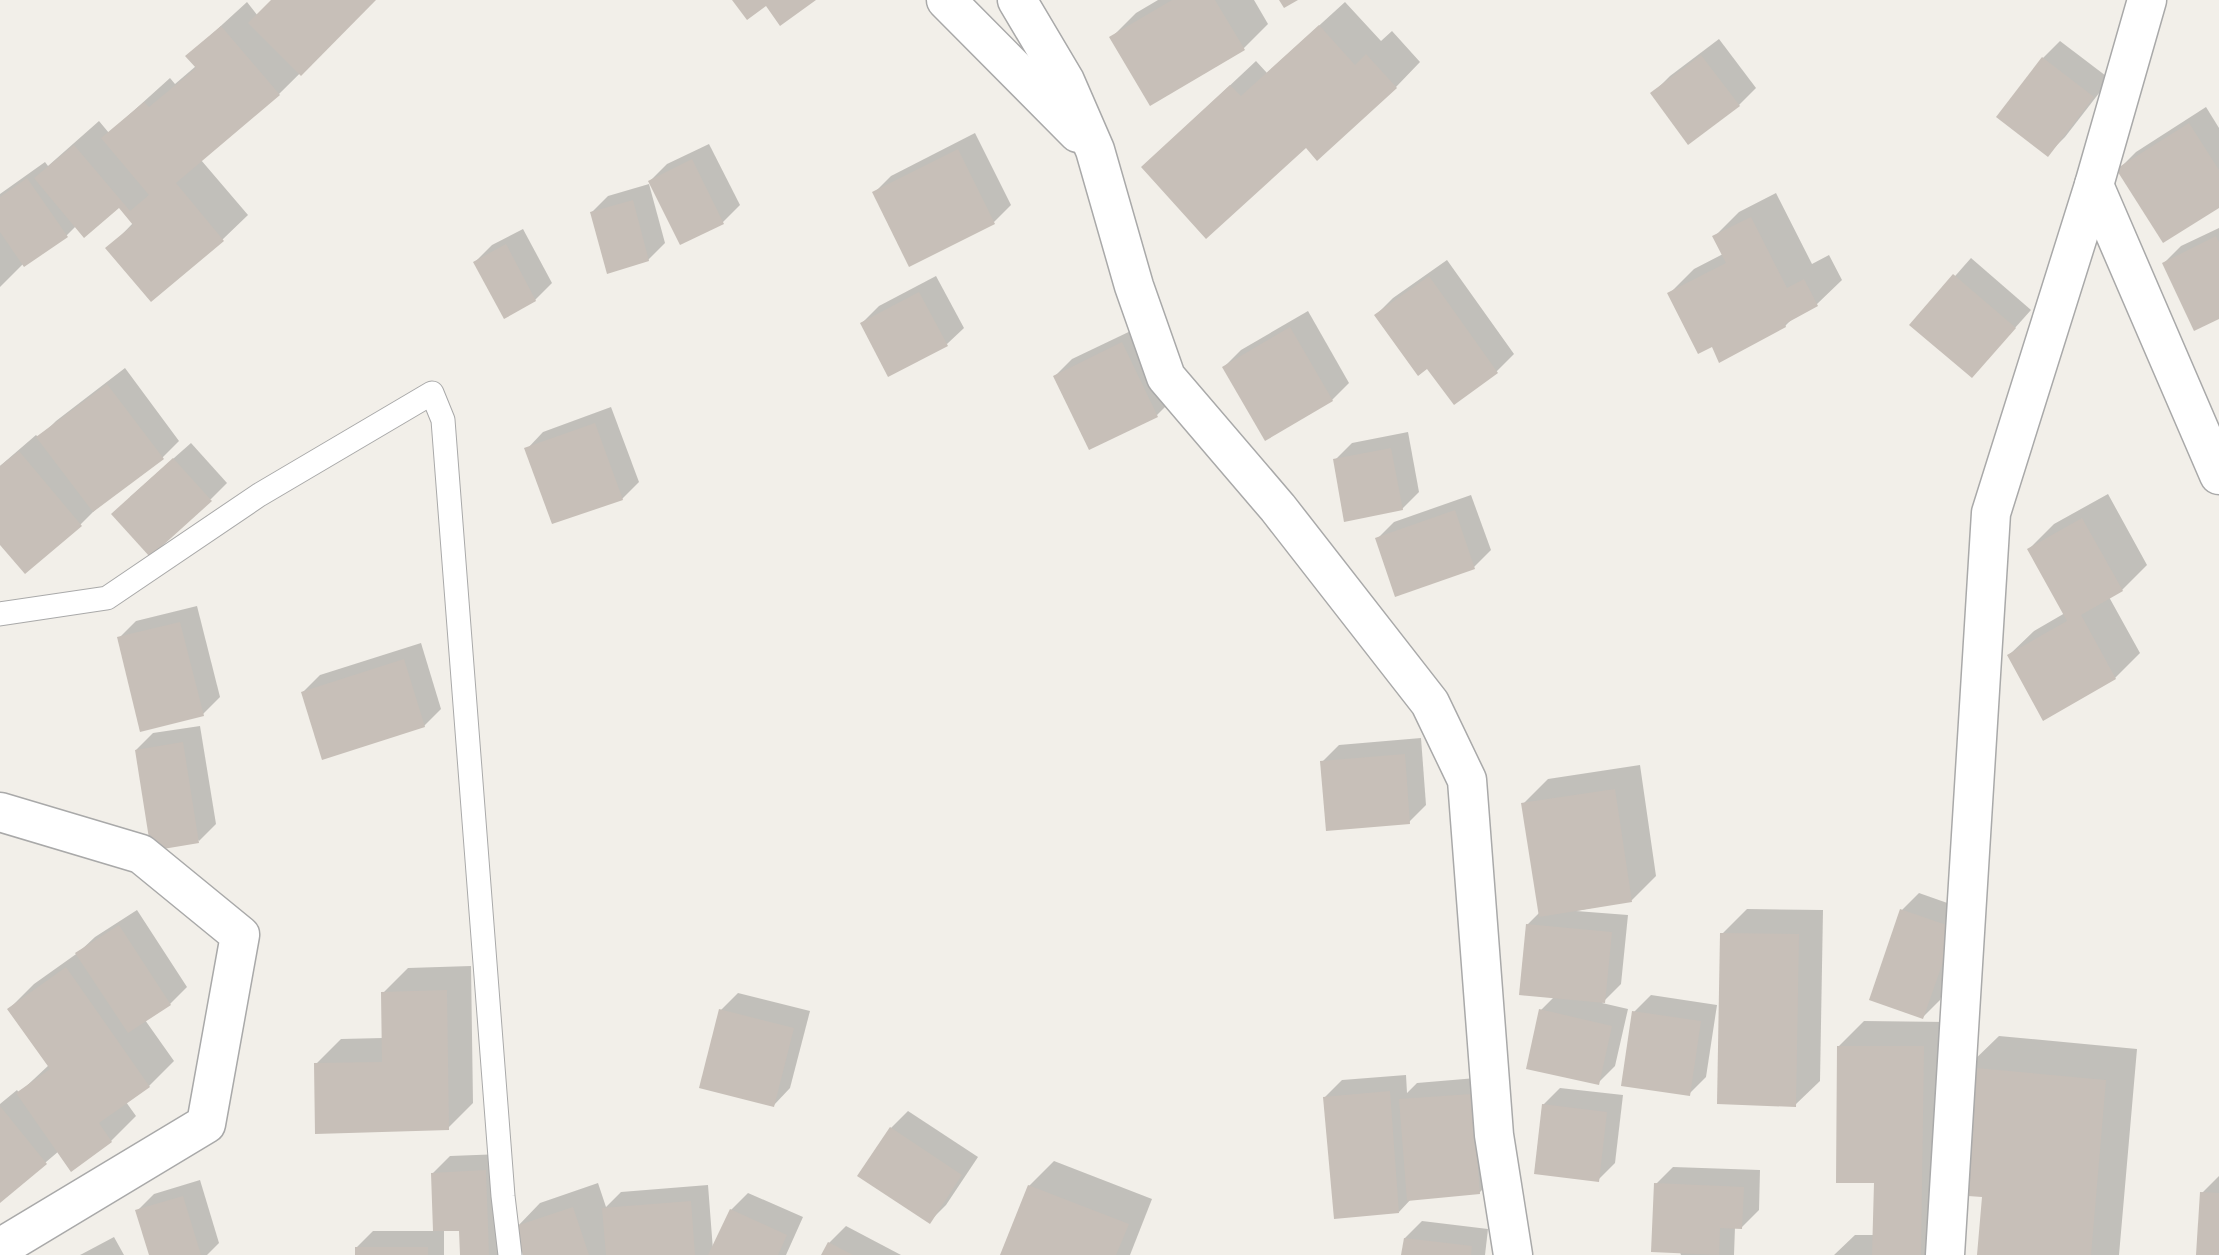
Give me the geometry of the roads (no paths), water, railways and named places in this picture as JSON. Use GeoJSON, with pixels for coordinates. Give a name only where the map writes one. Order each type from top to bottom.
{"type":"FeatureCollection","features":[{"type":"Feature","properties":{"kind":"street"},"geometry":{"type":"LineString","coordinates":[[946,0],[1095,150]]}},
{"type":"Feature","properties":{"kind":"street"},"geometry":{"type":"LineString","coordinates":[[1017,0],[1065,81],[1095,150],[1134,286],[1166,377],[1278,508],[1430,703],[1467,780],[1494,1135],[1513,1255]]}},
{"type":"Feature","properties":{"kind":"street"},"geometry":{"type":"LineString","coordinates":[[1945,1255],[1991,513],[2094,185],[2147,0]]}},
{"type":"Feature","properties":{"kind":"street"},"geometry":{"type":"LineString","coordinates":[[2094,185],[2219,475]]}},
{"type":"Feature","properties":{"kind":"street"},"geometry":{"type":"LineString","coordinates":[[0,812],[141,854],[240,935],[206,1124],[0,1248]]}},
{"type":"Feature","properties":{"kind":"lane"},"geometry":{"type":"LineString","coordinates":[[0,614],[107,598],[259,495],[432,393],[443,420],[500,1168],[510,1255]]}}]}
